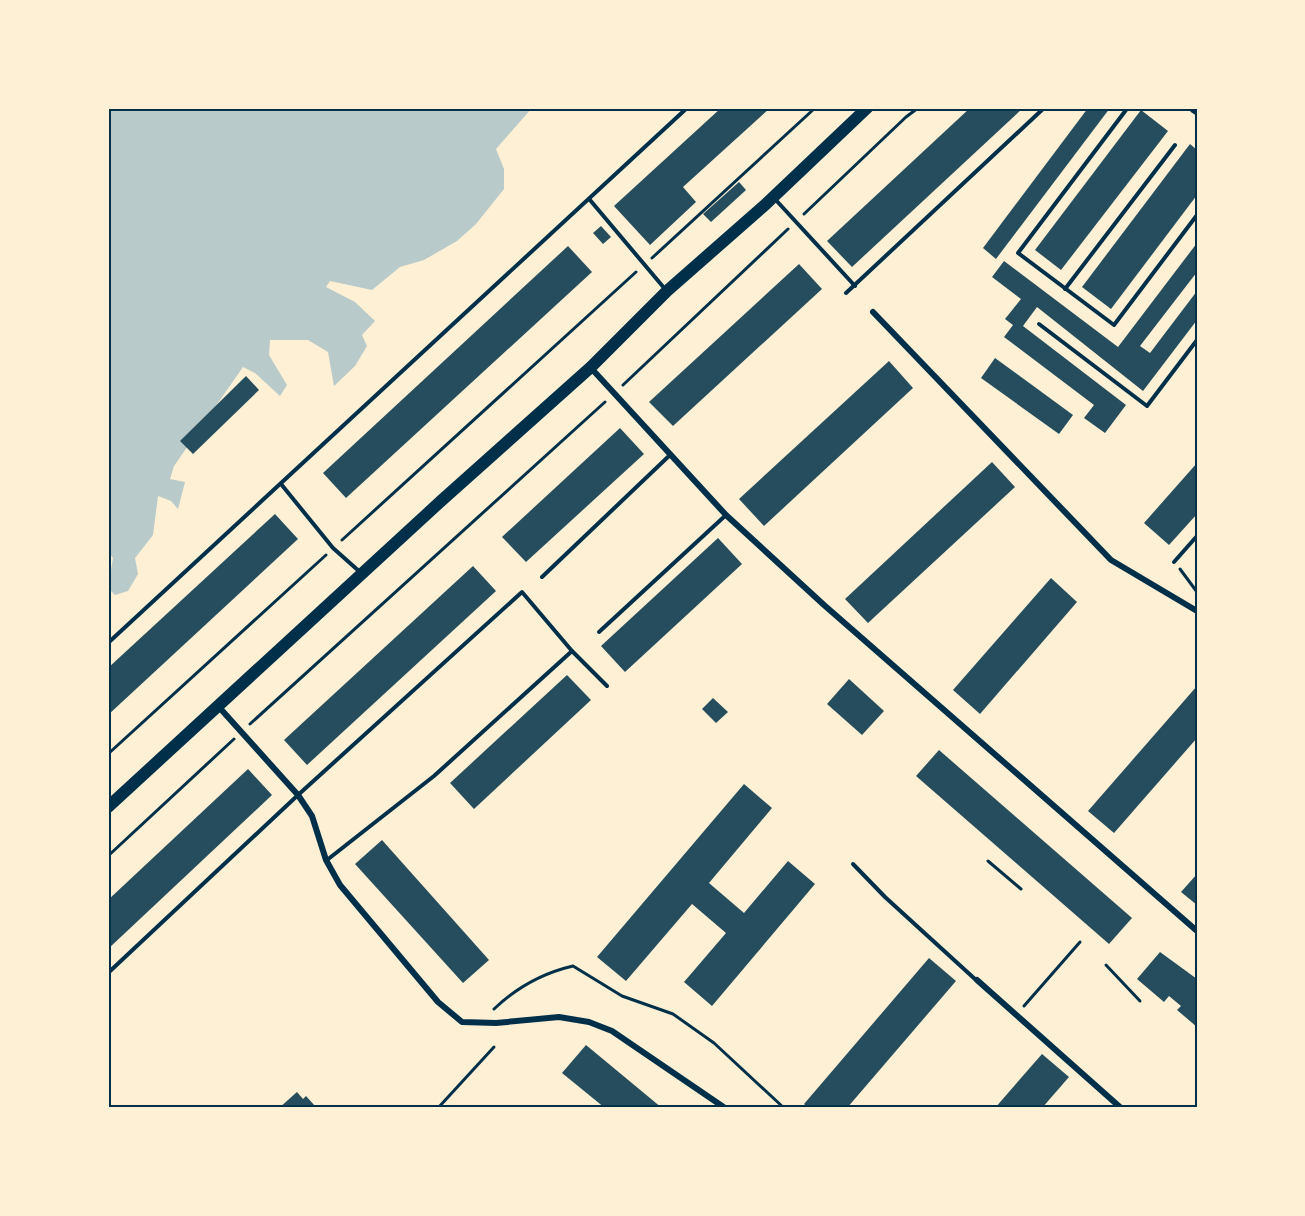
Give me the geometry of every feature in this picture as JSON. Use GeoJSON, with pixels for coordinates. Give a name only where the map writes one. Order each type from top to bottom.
{"type":"FeatureCollection","features":[{"type":"Feature","properties":{"kind":"main road"},"geometry":{"type":"LineString","coordinates":[[108,807],[591,367],[667,291],[773,197],[867,108]]}},
{"type":"Feature","properties":{"kind":"street"},"geometry":{"type":"LineString","coordinates":[[873,312],[1111,560],[1197,611]]}},
{"type":"Feature","properties":{"kind":"street"},"geometry":{"type":"LineString","coordinates":[[591,367],[726,514],[856,634],[1197,931]]}},
{"type":"Feature","properties":{"kind":"street"},"geometry":{"type":"LineString","coordinates":[[218,706],[298,795],[312,816],[326,860],[340,885],[438,1002],[462,1022],[496,1023],[559,1017],[589,1022],[612,1031],[725,1108]]}},
{"type":"Feature","properties":{"kind":"street"},"geometry":{"type":"LineString","coordinates":[[977,980],[1121,1108]]}},
{"type":"Feature","properties":{"kind":"lane"},"geometry":{"type":"LineString","coordinates":[[108,643],[687,108]]}},
{"type":"Feature","properties":{"kind":"lane"},"geometry":{"type":"LineString","coordinates":[[846,293],[1044,108]]}},
{"type":"Feature","properties":{"kind":"lane"},"geometry":{"type":"LineString","coordinates":[[1126,110],[1018,253],[1114,326],[1197,215]]}},
{"type":"Feature","properties":{"kind":"lane"},"geometry":{"type":"LineString","coordinates":[[1065,289],[1175,145]]}},
{"type":"Feature","properties":{"kind":"lane"},"geometry":{"type":"LineString","coordinates":[[773,197],[855,286]]}},
{"type":"Feature","properties":{"kind":"lane"},"geometry":{"type":"LineString","coordinates":[[590,200],[643,266],[667,291]]}},
{"type":"Feature","properties":{"kind":"lane"},"geometry":{"type":"LineString","coordinates":[[1039,324],[1147,406],[1197,340]]}},
{"type":"Feature","properties":{"kind":"lane"},"geometry":{"type":"LineString","coordinates":[[542,577],[670,455]]}},
{"type":"Feature","properties":{"kind":"lane"},"geometry":{"type":"LineString","coordinates":[[281,484],[333,548],[362,574]]}},
{"type":"Feature","properties":{"kind":"lane"},"geometry":{"type":"LineString","coordinates":[[599,632],[726,514]]}},
{"type":"Feature","properties":{"kind":"lane"},"geometry":{"type":"LineString","coordinates":[[1174,562],[1197,536]]}},
{"type":"Feature","properties":{"kind":"lane"},"geometry":{"type":"LineString","coordinates":[[108,973],[298,795],[522,592],[572,651],[607,686]]}},
{"type":"Feature","properties":{"kind":"lane"},"geometry":{"type":"LineString","coordinates":[[326,860],[434,776],[572,651]]}},
{"type":"Feature","properties":{"kind":"lane"},"geometry":{"type":"LineString","coordinates":[[853,864],[885,897],[977,980]]}},
{"type":"Feature","properties":{"kind":"path"},"geometry":{"type":"LineString","coordinates":[[108,754],[815,108]]}},
{"type":"Feature","properties":{"kind":"path"},"geometry":{"type":"LineString","coordinates":[[108,856],[614,394],[918,108]]}},
{"type":"Feature","properties":{"kind":"path"},"geometry":{"type":"LineString","coordinates":[[1174,562],[1197,591]]}},
{"type":"Feature","properties":{"kind":"path"},"geometry":{"type":"LineString","coordinates":[[988,861],[1021,889]]}},
{"type":"Feature","properties":{"kind":"path"},"geometry":{"type":"LineString","coordinates":[[1016,1014],[1080,942]]}},
{"type":"Feature","properties":{"kind":"path"},"geometry":{"type":"LineString","coordinates":[[1106,965],[1140,1001]]}},
{"type":"Feature","properties":{"kind":"path"},"geometry":{"type":"LineString","coordinates":[[494,1009],[508,996],[549,972],[573,966],[622,996],[673,1014],[714,1043],[784,1108]]}},
{"type":"Feature","properties":{"kind":"path"},"geometry":{"type":"LineString","coordinates":[[438,1108],[494,1047]]}},
{"type":"Feature","properties":{"kind":"shaded area"},"geometry":{"type":"Polygon","coordinates":[[[108,108],[532,108],[496,149],[504,169],[504,189],[476,224],[457,241],[424,260],[400,267],[372,290],[330,281],[326,287],[355,302],[375,321],[362,335],[367,346],[355,366],[334,386],[328,352],[308,340],[270,340],[269,355],[287,385],[280,396],[255,373],[243,367],[174,466],[170,479],[185,482],[178,509],[171,501],[158,496],[153,535],[135,558],[138,574],[128,591],[115,595],[108,588],[113,558],[108,552],[108,108]]]}},
{"type":"Feature","properties":{"kind":"building"},"geometry":{"type":"Polygon","coordinates":[[[721,108],[770,108],[683,187],[696,202],[650,245],[614,206],[721,108]]]}},
{"type":"Feature","properties":{"kind":"building"},"geometry":{"type":"Polygon","coordinates":[[[970,108],[1023,108],[852,267],[827,241],[970,108]]]}},
{"type":"Feature","properties":{"kind":"building"},"geometry":{"type":"Polygon","coordinates":[[[1088,108],[1110,108],[996,259],[983,248],[1088,108]]]}},
{"type":"Feature","properties":{"kind":"building"},"geometry":{"type":"Polygon","coordinates":[[[1141,110],[1168,131],[1061,270],[1035,250],[1141,110]]]}},
{"type":"Feature","properties":{"kind":"building"},"geometry":{"type":"Polygon","coordinates":[[[1190,144],[1197,150],[1197,195],[1111,309],[1082,287],[1190,144]]]}},
{"type":"Feature","properties":{"kind":"building"},"geometry":{"type":"Polygon","coordinates":[[[739,182],[746,190],[711,222],[703,214],[739,182]]]}},
{"type":"Feature","properties":{"kind":"building"},"geometry":{"type":"Polygon","coordinates":[[[601,226],[611,237],[603,244],[593,233],[601,226]]]}},
{"type":"Feature","properties":{"kind":"building"},"geometry":{"type":"Polygon","coordinates":[[[1197,243],[1197,272],[1140,346],[1150,353],[1197,291],[1197,320],[1143,391],[1037,307],[1023,326],[1126,405],[1105,433],[1084,418],[1094,405],[1004,337],[1013,325],[1005,319],[1021,299],[992,277],[1004,261],[1118,347],[1197,243]]]}},
{"type":"Feature","properties":{"kind":"building"},"geometry":{"type":"Polygon","coordinates":[[[568,246],[592,272],[346,498],[323,473],[568,246]]]}},
{"type":"Feature","properties":{"kind":"building"},"geometry":{"type":"Polygon","coordinates":[[[799,264],[822,289],[673,426],[649,402],[799,264]]]}},
{"type":"Feature","properties":{"kind":"building"},"geometry":{"type":"Polygon","coordinates":[[[995,358],[1073,415],[1059,434],[981,378],[995,358]]]}},
{"type":"Feature","properties":{"kind":"building"},"geometry":{"type":"Polygon","coordinates":[[[889,361],[913,388],[764,526],[739,499],[889,361]]]}},
{"type":"Feature","properties":{"kind":"building"},"geometry":{"type":"Polygon","coordinates":[[[246,376],[259,390],[193,454],[180,441],[246,376]]]}},
{"type":"Feature","properties":{"kind":"building"},"geometry":{"type":"Polygon","coordinates":[[[620,428],[644,454],[526,562],[502,537],[620,428]]]}},
{"type":"Feature","properties":{"kind":"building"},"geometry":{"type":"Polygon","coordinates":[[[992,462],[1015,487],[868,623],[845,599],[992,462]]]}},
{"type":"Feature","properties":{"kind":"building"},"geometry":{"type":"Polygon","coordinates":[[[1197,463],[1197,514],[1169,545],[1144,523],[1197,463]]]}},
{"type":"Feature","properties":{"kind":"building"},"geometry":{"type":"Polygon","coordinates":[[[275,514],[298,539],[108,715],[108,668],[275,514]]]}},
{"type":"Feature","properties":{"kind":"building"},"geometry":{"type":"Polygon","coordinates":[[[718,538],[742,564],[625,672],[601,646],[718,538]]]}},
{"type":"Feature","properties":{"kind":"building"},"geometry":{"type":"Polygon","coordinates":[[[473,566],[496,591],[307,765],[284,740],[473,566]]]}},
{"type":"Feature","properties":{"kind":"building"},"geometry":{"type":"Polygon","coordinates":[[[1051,578],[1077,602],[980,714],[953,690],[1051,578]]]}},
{"type":"Feature","properties":{"kind":"building"},"geometry":{"type":"Polygon","coordinates":[[[567,675],[591,700],[474,809],[450,783],[567,675]]]}},
{"type":"Feature","properties":{"kind":"building"},"geometry":{"type":"Polygon","coordinates":[[[849,679],[884,711],[862,735],[827,704],[849,679]]]}},
{"type":"Feature","properties":{"kind":"building"},"geometry":{"type":"Polygon","coordinates":[[[1197,686],[1197,738],[1114,833],[1088,811],[1197,686]]]}},
{"type":"Feature","properties":{"kind":"building"},"geometry":{"type":"Polygon","coordinates":[[[713,698],[728,712],[716,723],[702,709],[713,698]]]}},
{"type":"Feature","properties":{"kind":"building"},"geometry":{"type":"Polygon","coordinates":[[[939,750],[1132,918],[1109,944],[916,776],[939,750]]]}},
{"type":"Feature","properties":{"kind":"building"},"geometry":{"type":"Polygon","coordinates":[[[248,769],[272,795],[108,949],[108,900],[248,769]]]}},
{"type":"Feature","properties":{"kind":"building"},"geometry":{"type":"Polygon","coordinates":[[[744,784],[772,808],[709,883],[744,913],[788,861],[815,884],[712,1006],[684,982],[726,933],[692,904],[626,981],[597,957],[744,784]]]}},
{"type":"Feature","properties":{"kind":"building"},"geometry":{"type":"Polygon","coordinates":[[[382,840],[489,960],[463,983],[355,864],[382,840]]]}},
{"type":"Feature","properties":{"kind":"building"},"geometry":{"type":"Polygon","coordinates":[[[1197,874],[1197,905],[1181,892],[1197,874]]]}},
{"type":"Feature","properties":{"kind":"building"},"geometry":{"type":"Polygon","coordinates":[[[1160,952],[1197,979],[1197,1027],[1177,1010],[1181,1006],[1169,996],[1164,1002],[1137,979],[1160,952]]]}},
{"type":"Feature","properties":{"kind":"building"},"geometry":{"type":"Polygon","coordinates":[[[929,958],[956,981],[847,1108],[808,1108],[804,1104],[929,958]]]}},
{"type":"Feature","properties":{"kind":"building"},"geometry":{"type":"Polygon","coordinates":[[[586,1045],[662,1108],[605,1108],[562,1073],[586,1045]]]}},
{"type":"Feature","properties":{"kind":"building"},"geometry":{"type":"Polygon","coordinates":[[[1042,1054],[1069,1077],[1042,1108],[995,1108],[1042,1054]]]}},
{"type":"Feature","properties":{"kind":"building"},"geometry":{"type":"Polygon","coordinates":[[[297,1092],[303,1099],[306,1096],[315,1106],[279,1108],[297,1092]]]}}]}
